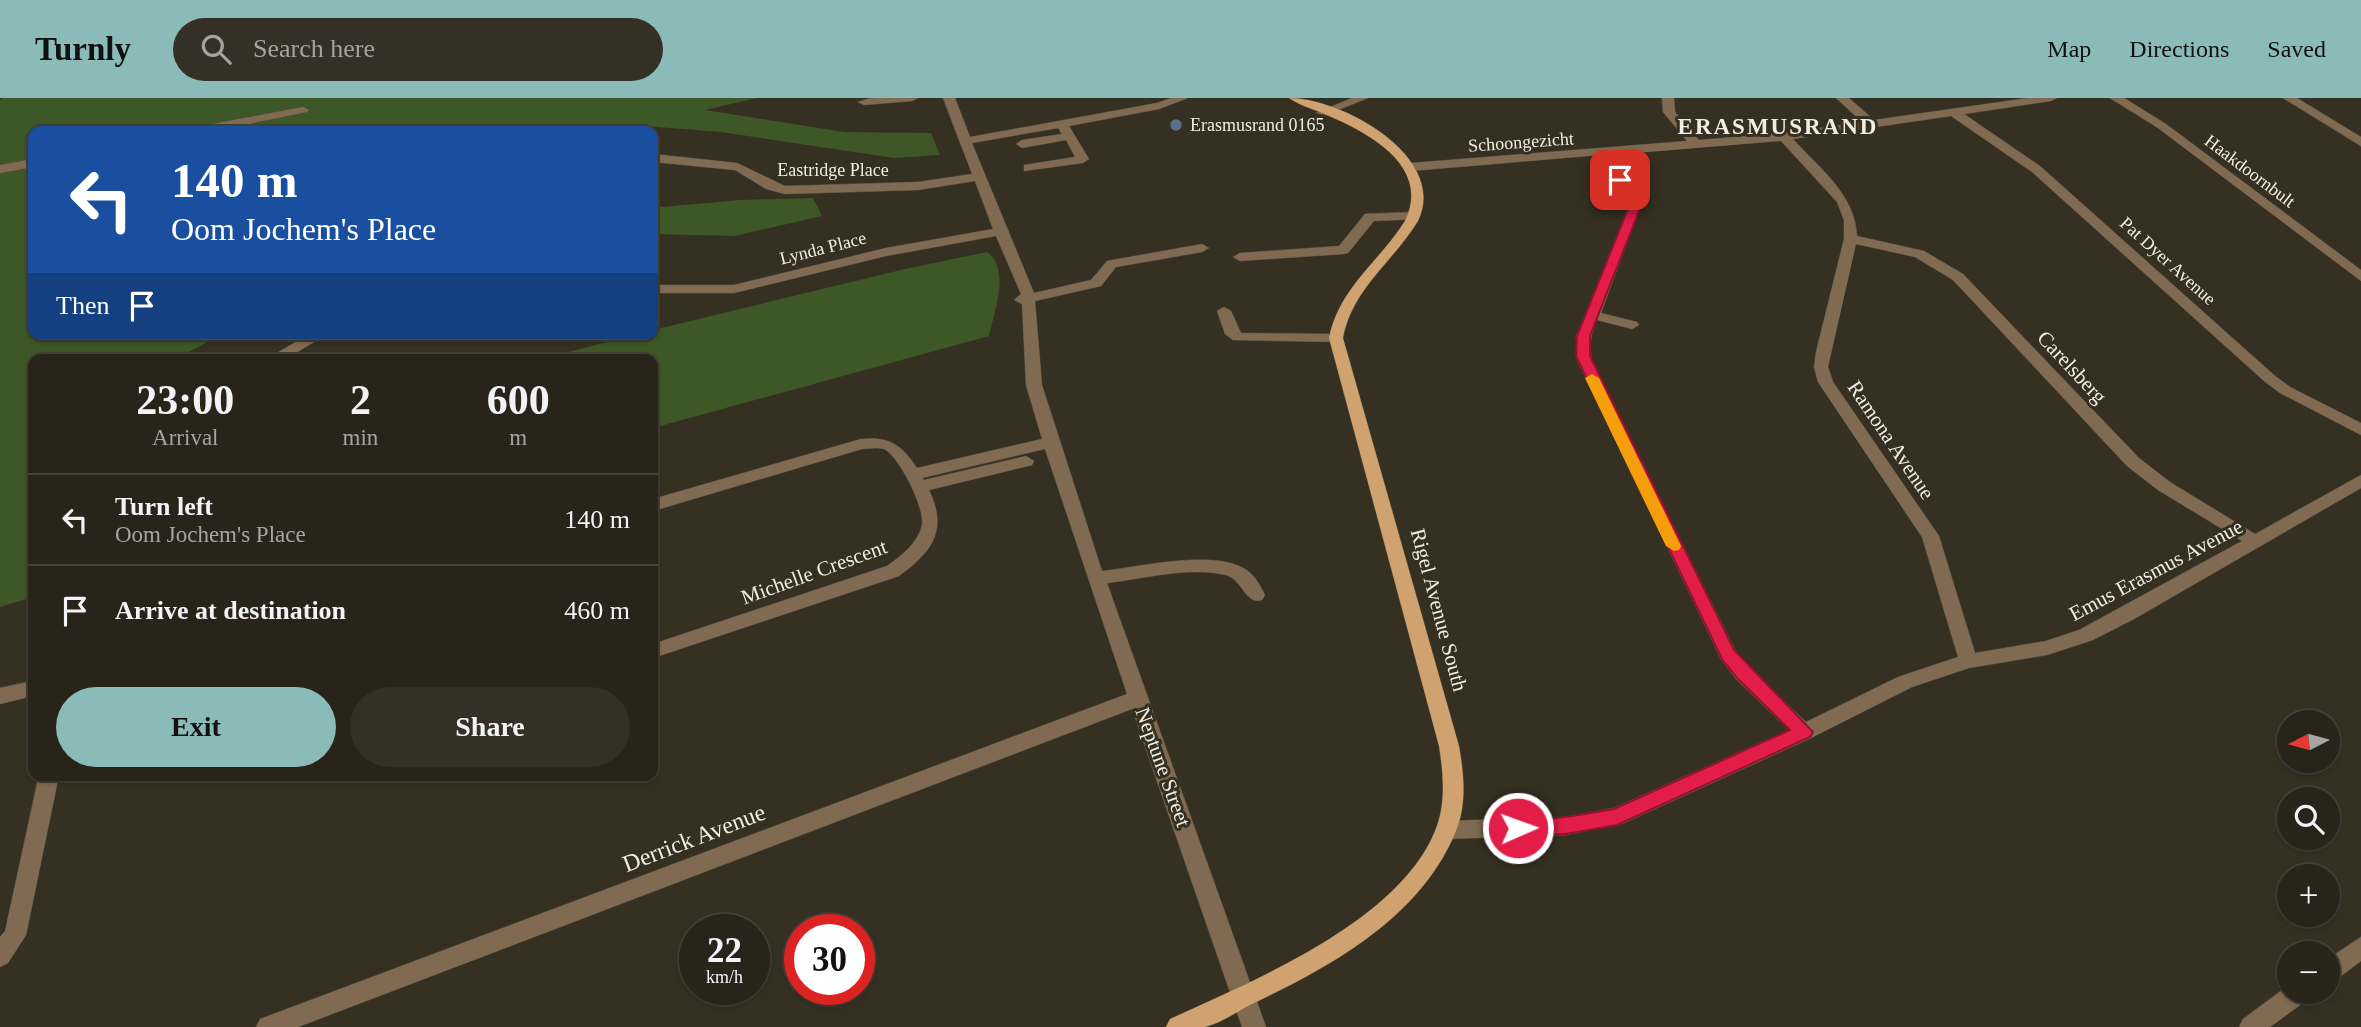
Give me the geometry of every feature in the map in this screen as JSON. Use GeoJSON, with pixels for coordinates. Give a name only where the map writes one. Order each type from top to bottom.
{"type":"FeatureCollection","features":[{"type":"Feature","properties":{"kind":"main road"},"geometry":{"type":"LineString","coordinates":[[1280,98],[1325,112]]}},
{"type":"Feature","properties":{"kind":"main road"},"geometry":{"type":"LineString","coordinates":[[1295,98],[1385,141],[1411,167],[1419,195],[1414,216],[1349,298],[1336,338]]}},
{"type":"Feature","properties":{"kind":"main road","name":"Rigel Avenue South"},"geometry":{"type":"LineString","coordinates":[[1178,1027],[1243,997],[1375,921],[1425,870],[1446,830],[1453,790],[1449,746],[1336,338]]}},
{"type":"Feature","properties":{"kind":"street"},"geometry":{"type":"LineString","coordinates":[[864,102],[912,98]]}},
{"type":"Feature","properties":{"kind":"street","name":"Neptune Street"},"geometry":{"type":"LineString","coordinates":[[949,98],[1025,299],[1029,340],[1028,400],[1050,449],[1071,507],[1254,1027]]}},
{"type":"Feature","properties":{"kind":"street"},"geometry":{"type":"LineString","coordinates":[[1022,144],[1182,98]]}},
{"type":"Feature","properties":{"kind":"street"},"geometry":{"type":"LineString","coordinates":[[1325,112],[1360,98]]}},
{"type":"Feature","properties":{"kind":"street"},"geometry":{"type":"LineString","coordinates":[[1668,98],[1669,112],[1697,146]]}},
{"type":"Feature","properties":{"kind":"street"},"geometry":{"type":"LineString","coordinates":[[1842,98],[1871,124]]}},
{"type":"Feature","properties":{"kind":"street","name":"Schoongezicht"},"geometry":{"type":"LineString","coordinates":[[1411,167],[1784,137],[2051,98]]}},
{"type":"Feature","properties":{"kind":"street","name":"Haakdoornbult"},"geometry":{"type":"LineString","coordinates":[[2116,98],[2162,126],[2361,277]]}},
{"type":"Feature","properties":{"kind":"street"},"geometry":{"type":"LineString","coordinates":[[2289,98],[2361,142]]}},
{"type":"Feature","properties":{"kind":"street"},"geometry":{"type":"LineString","coordinates":[[222,126],[303,110]]}},
{"type":"Feature","properties":{"kind":"street","name":"Pat Dyer Avenue"},"geometry":{"type":"LineString","coordinates":[[1954,113],[2036,169],[2269,378],[2285,390],[2361,430]]}},
{"type":"Feature","properties":{"kind":"street"},"geometry":{"type":"LineString","coordinates":[[965,141],[1066,130]]}},
{"type":"Feature","properties":{"kind":"street"},"geometry":{"type":"LineString","coordinates":[[1028,168],[1083,159],[1066,130]]}},
{"type":"Feature","properties":{"kind":"street","name":"Ramona Avenue"},"geometry":{"type":"LineString","coordinates":[[1784,137],[1843,201],[1850,220],[1851,239],[1823,352],[1823,374],[1839,403],[1930,536],[1968,661]]}},
{"type":"Feature","properties":{"kind":"street"},"geometry":{"type":"LineString","coordinates":[[1604,153],[1634,204],[1626,232],[1583,336],[1585,362],[1722,643],[1743,674],[1804,732]]}},
{"type":"Feature","properties":{"kind":"street","name":"Eastridge Place"},"geometry":{"type":"LineString","coordinates":[[658,159],[741,168],[765,186],[785,190],[918,186],[979,177]]}},
{"type":"Feature","properties":{"kind":"street"},"geometry":{"type":"LineString","coordinates":[[0,169],[28,164]]}},
{"type":"Feature","properties":{"kind":"street"},"geometry":{"type":"LineString","coordinates":[[1240,257],[1343,250],[1370,217],[1414,216]]}},
{"type":"Feature","properties":{"kind":"street","name":"Lynda Place"},"geometry":{"type":"LineString","coordinates":[[658,289],[708,290],[743,287],[999,228]]}},
{"type":"Feature","properties":{"kind":"street","name":"Carelsberg"},"geometry":{"type":"LineString","coordinates":[[1851,239],[1919,254],[1958,277],[2133,463],[2156,481],[2256,542]]}},
{"type":"Feature","properties":{"kind":"street"},"geometry":{"type":"LineString","coordinates":[[1025,299],[1096,283],[1112,264],[1202,248]]}},
{"type":"Feature","properties":{"kind":"street"},"geometry":{"type":"LineString","coordinates":[[1224,311],[1232,334],[1238,338],[1336,338]]}},
{"type":"Feature","properties":{"kind":"street"},"geometry":{"type":"LineString","coordinates":[[1593,315],[1632,325]]}},
{"type":"Feature","properties":{"kind":"street"},"geometry":{"type":"LineString","coordinates":[[283,354],[309,340]]}},
{"type":"Feature","properties":{"kind":"street","name":"Michelle Crescent"},"geometry":{"type":"LineString","coordinates":[[658,504],[872,443],[888,445],[895,449],[930,512],[929,529],[913,554],[893,571],[658,649]]}},
{"type":"Feature","properties":{"kind":"street"},"geometry":{"type":"LineString","coordinates":[[915,481],[1050,449]]}},
{"type":"Feature","properties":{"kind":"street","name":"Emus Erasmus Avenue"},"geometry":{"type":"LineString","coordinates":[[1446,830],[1566,826],[1617,817],[1804,732],[1905,681],[1968,661],[2068,643],[2128,614],[2361,481]]}},
{"type":"Feature","properties":{"kind":"street"},"geometry":{"type":"LineString","coordinates":[[1096,578],[1208,568],[1233,570],[1247,578],[1256,595]]}},
{"type":"Feature","properties":{"kind":"street"},"geometry":{"type":"LineString","coordinates":[[0,696],[28,689]]}},
{"type":"Feature","properties":{"kind":"street","name":"Derrick Avenue"},"geometry":{"type":"LineString","coordinates":[[268,1027],[1139,698]]}},
{"type":"Feature","properties":{"kind":"street"},"geometry":{"type":"LineString","coordinates":[[0,956],[15,935],[48,781]]}},
{"type":"Feature","properties":{"kind":"street"},"geometry":{"type":"LineString","coordinates":[[2340,963],[2361,948]]}},
{"type":"Feature","properties":{"kind":"street"},"geometry":{"type":"LineString","coordinates":[[2251,1027],[2283,1004]]}},
{"type":"Feature","properties":{"kind":"green space"},"geometry":{"type":"Polygon","coordinates":[[[757,98],[705,110],[844,132],[931,133],[940,155],[894,158],[721,132],[631,125],[28,126],[28,340],[211,340],[185,354],[28,354],[28,599],[0,607],[0,100],[757,98]]]}},
{"type":"Feature","properties":{"kind":"green space"},"geometry":{"type":"Polygon","coordinates":[[[813,198],[822,216],[734,236],[658,234],[658,205],[813,198]]]}},
{"type":"Feature","properties":{"kind":"green space"},"geometry":{"type":"Polygon","coordinates":[[[987,252],[998,269],[999,280],[989,336],[658,427],[658,354],[561,354],[615,340],[658,340],[658,329],[987,252]]]}},
{"type":"Feature","properties":{"kind":"slow traffic"},"geometry":{"type":"LineString","coordinates":[[1592,378],[1674,546]]}},
{"type":"Feature","properties":{"kind":"place","name":"Erasmusrand 0165"},"geometry":{"type":"Point","coordinates":[1176,125]}},
{"type":"Feature","properties":{"kind":"district","name":"ERASMUSRAND"},"geometry":{"type":"Point","coordinates":[1778,126]}},
{"type":"Feature","properties":{"kind":"route"},"geometry":{"type":"LineString","coordinates":[[1518,828],[1566,826],[1617,817],[1804,732],[1743,674],[1728,654],[1583,356],[1583,336],[1609,278],[1633,211],[1632,198],[1620,180]]}}]}
